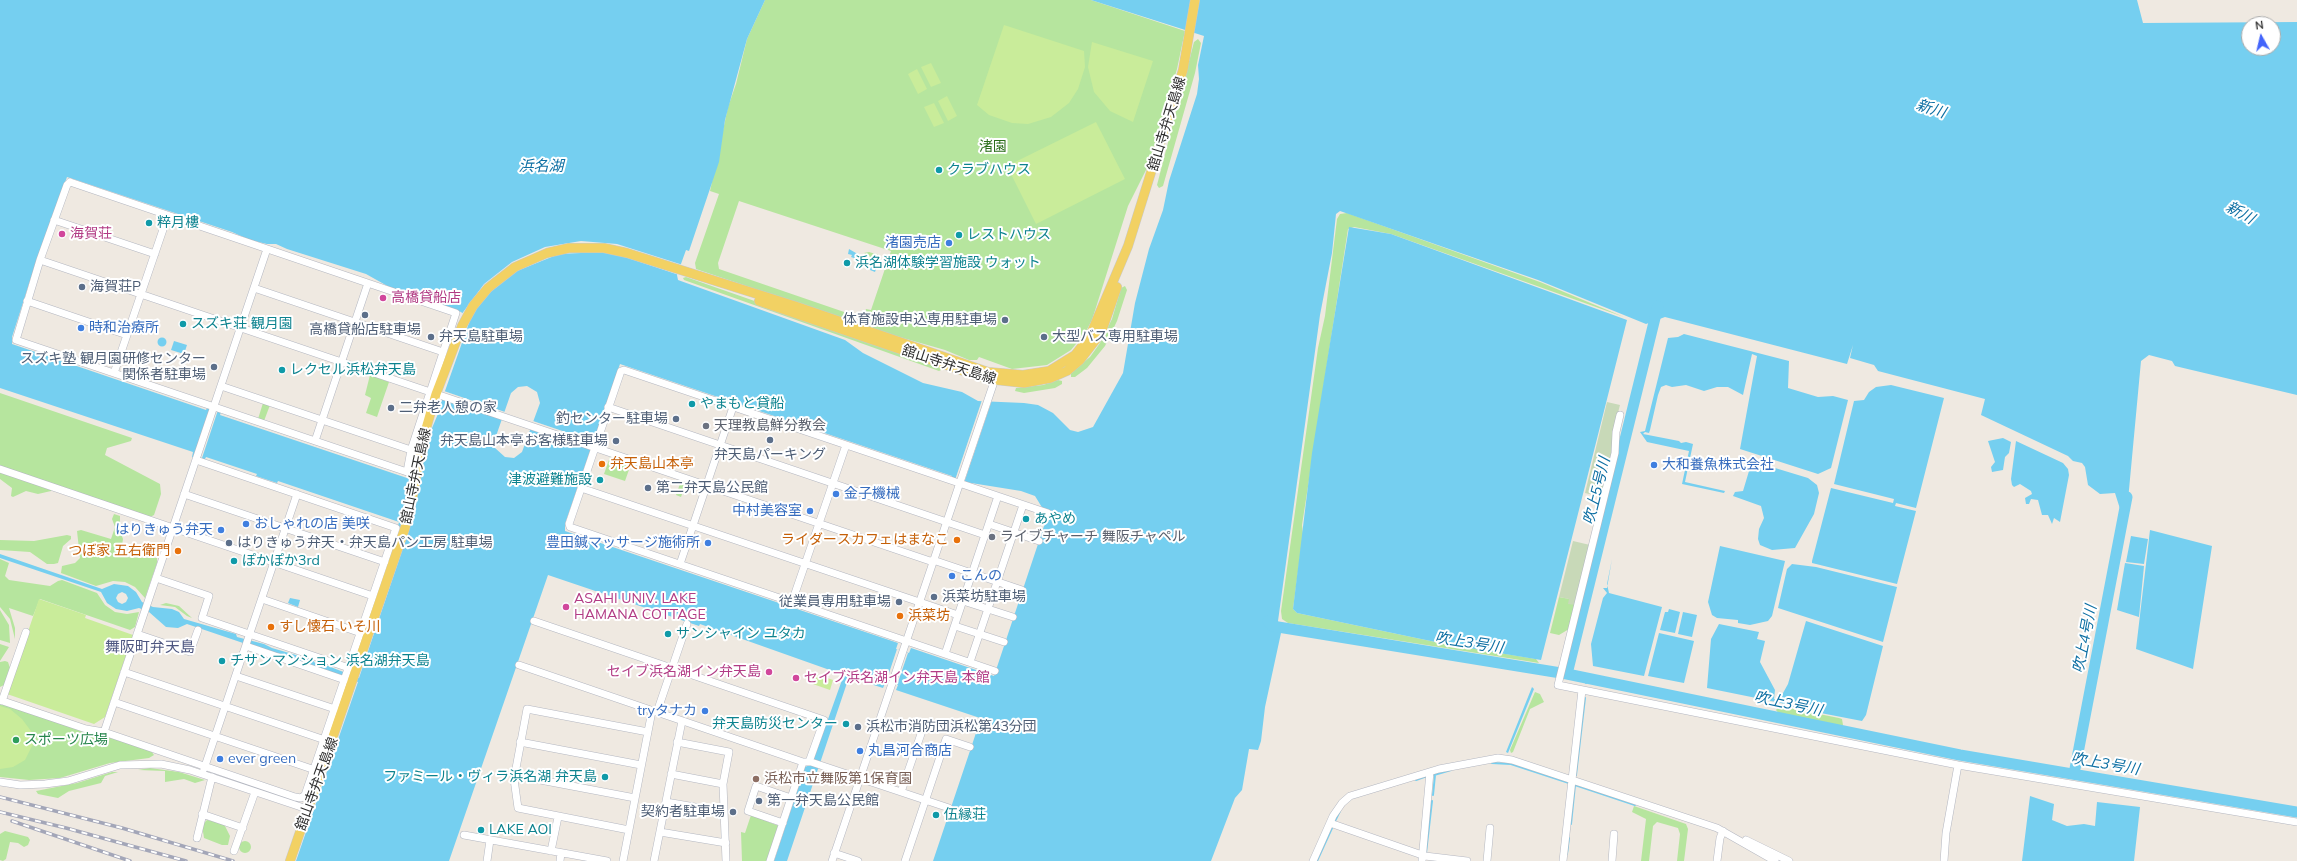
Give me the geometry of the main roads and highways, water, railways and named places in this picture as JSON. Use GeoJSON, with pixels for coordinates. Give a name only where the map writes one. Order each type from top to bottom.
{"type":"FeatureCollection","features":[{"type":"Feature","properties":{"kind":"main road","name":"舘山寺弁天島線"},"geometry":{"type":"LineString","coordinates":[[290,861],[351,669],[405,528],[421,446],[436,394],[455,339],[466,318],[480,297],[506,274],[525,262],[558,250],[592,247],[615,250],[795,306],[994,380],[1060,370],[1075,355],[1094,330],[1128,246],[1170,117],[1183,70],[1191,33],[1195,0]]}},
{"type":"Feature","properties":{"kind":"water","name":"浜名湖"},"geometry":{"type":"Polygon","coordinates":[[[0,0],[765,0],[747,39],[725,120],[719,162],[689,251],[686,250],[677,275],[678,280],[845,340],[863,353],[923,383],[962,392],[978,401],[1038,405],[1053,413],[1070,430],[1078,432],[1093,427],[1123,373],[1135,303],[1149,249],[1163,210],[1169,181],[1197,94],[1199,79],[1198,65],[1204,36],[1091,0],[2137,0],[2143,23],[2241,22],[2241,56],[2281,56],[2281,22],[2297,22],[2297,395],[2175,366],[2172,361],[2149,355],[2141,361],[2127,511],[2121,512],[2115,493],[2100,494],[2088,485],[2085,467],[2082,463],[2073,461],[2068,456],[1981,415],[1985,399],[1878,371],[1874,365],[1850,358],[1853,345],[1847,364],[1665,317],[1646,324],[1538,280],[1340,211],[1336,214],[1332,253],[1320,315],[1278,621],[1281,633],[1265,707],[1261,741],[1258,750],[1249,749],[1242,790],[1235,798],[1211,861],[933,861],[980,718],[896,690],[898,685],[886,681],[883,688],[849,677],[787,861],[774,861],[805,767],[812,764],[842,680],[841,674],[700,624],[699,626],[548,575],[449,861],[296,861],[358,682],[187,624],[178,628],[166,627],[149,612],[139,608],[127,611],[116,609],[107,603],[101,592],[0,558],[0,554],[102,589],[114,584],[128,586],[136,592],[142,602],[153,607],[172,609],[179,612],[184,619],[236,634],[237,637],[313,660],[315,663],[328,666],[359,678],[409,530],[398,526],[399,522],[278,481],[277,483],[256,476],[257,474],[206,457],[204,461],[192,457],[193,452],[0,388],[0,0]],[[67,177],[37,259],[12,337],[12,344],[206,410],[207,408],[221,412],[220,415],[407,478],[408,475],[421,476],[427,440],[440,409],[439,408],[470,320],[461,312],[391,288],[366,274],[287,249],[276,244],[267,244],[250,240],[232,232],[67,177]],[[620,364],[565,524],[565,531],[898,643],[896,649],[909,653],[911,648],[994,676],[1049,511],[1043,509],[1035,496],[1021,491],[965,482],[952,478],[952,476],[620,364]],[[527,386],[518,387],[511,393],[495,439],[495,448],[505,457],[514,458],[522,452],[540,403],[537,392],[527,386]],[[122,592],[118,594],[116,598],[118,602],[122,604],[126,602],[128,598],[126,594],[122,592]]]}},
{"type":"Feature","properties":{"kind":"water"},"geometry":{"type":"Polygon","coordinates":[[[1349,227],[1391,234],[1627,320],[1541,660],[1445,644],[1297,613],[1293,609],[1312,453],[1349,227]]]}},
{"type":"Feature","properties":{"kind":"water"},"geometry":{"type":"Polygon","coordinates":[[[849,249],[868,260],[876,269],[875,272],[870,270],[871,264],[851,257],[852,255],[848,254],[849,249]]]}},
{"type":"Feature","properties":{"kind":"water"},"geometry":{"type":"Polygon","coordinates":[[[1684,334],[1789,361],[1788,388],[1818,397],[1833,396],[1848,400],[1831,468],[1818,474],[1740,449],[1757,356],[1752,354],[1743,395],[1728,387],[1717,387],[1704,391],[1686,385],[1672,387],[1666,385],[1661,387],[1649,433],[1645,432],[1643,434],[1679,441],[1681,443],[1686,442],[1693,444],[1685,482],[1725,491],[1724,493],[1682,484],[1689,451],[1647,442],[1640,432],[1645,431],[1668,338],[1678,337],[1684,334]]]}},
{"type":"Feature","properties":{"kind":"water"},"geometry":{"type":"Polygon","coordinates":[[[162,337],[167,342],[162,347],[157,342],[162,337]]]}},
{"type":"Feature","properties":{"kind":"water"},"geometry":{"type":"Polygon","coordinates":[[[174,341],[187,345],[184,354],[171,350],[174,341]]]}},
{"type":"Feature","properties":{"kind":"water"},"geometry":{"type":"Polygon","coordinates":[[[1891,385],[1944,398],[1916,508],[1896,503],[1895,506],[1916,511],[1897,584],[1812,563],[1831,488],[1893,503],[1894,499],[1834,484],[1854,401],[1864,400],[1869,392],[1876,387],[1891,385]]]}},
{"type":"Feature","properties":{"kind":"water"},"geometry":{"type":"Polygon","coordinates":[[[2003,438],[2011,442],[2009,453],[2005,457],[2003,470],[1992,472],[1991,467],[1995,462],[1988,441],[2003,438]]]}},
{"type":"Feature","properties":{"kind":"water"},"geometry":{"type":"Polygon","coordinates":[[[2016,441],[2063,463],[2068,469],[2069,475],[2060,522],[2054,518],[2052,524],[2048,515],[2042,515],[2038,500],[2031,499],[2029,504],[2026,504],[2025,498],[2032,494],[2031,491],[2020,484],[2014,487],[2012,485],[2011,479],[2016,441]]]}},
{"type":"Feature","properties":{"kind":"water"},"geometry":{"type":"Polygon","coordinates":[[[1752,461],[1808,478],[1817,485],[1819,493],[1814,514],[1795,548],[1772,550],[1760,545],[1758,539],[1759,529],[1764,518],[1761,506],[1733,496],[1735,492],[1743,491],[1752,461]]]}},
{"type":"Feature","properties":{"kind":"water"},"geometry":{"type":"Polygon","coordinates":[[[2150,530],[2212,546],[2193,669],[2136,649],[2150,530]]]}},
{"type":"Feature","properties":{"kind":"water"},"geometry":{"type":"Polygon","coordinates":[[[2131,536],[2148,539],[2144,564],[2126,562],[2131,536]]]}},
{"type":"Feature","properties":{"kind":"water"},"geometry":{"type":"Polygon","coordinates":[[[1720,546],[1785,561],[1772,616],[1768,621],[1750,625],[1738,623],[1738,620],[1717,618],[1712,615],[1708,602],[1720,546]]]}},
{"type":"Feature","properties":{"kind":"water"},"geometry":{"type":"Polygon","coordinates":[[[2125,563],[2144,566],[2139,617],[2117,610],[2125,563]]]}},
{"type":"Feature","properties":{"kind":"water"},"geometry":{"type":"Polygon","coordinates":[[[1792,564],[1816,567],[1897,587],[1883,642],[1778,608],[1787,569],[1792,564]]]}},
{"type":"Feature","properties":{"kind":"water"},"geometry":{"type":"Polygon","coordinates":[[[1607,586],[1609,593],[1662,607],[1644,676],[1593,666],[1591,644],[1603,598],[1607,593],[1603,588],[1607,588],[1607,586]]]}},
{"type":"Feature","properties":{"kind":"water"},"geometry":{"type":"Polygon","coordinates":[[[290,598],[300,600],[298,607],[288,603],[290,598]]]}},
{"type":"Feature","properties":{"kind":"water"},"geometry":{"type":"Polygon","coordinates":[[[1669,609],[1680,612],[1675,633],[1660,630],[1665,612],[1668,612],[1669,609]]]}},
{"type":"Feature","properties":{"kind":"water"},"geometry":{"type":"Polygon","coordinates":[[[1683,612],[1697,615],[1692,637],[1678,634],[1683,612]]]}},
{"type":"Feature","properties":{"kind":"water"},"geometry":{"type":"Polygon","coordinates":[[[1806,621],[1883,646],[1866,715],[1862,721],[1800,709],[1778,702],[1788,684],[1806,621]]]}},
{"type":"Feature","properties":{"kind":"water"},"geometry":{"type":"Polygon","coordinates":[[[1719,624],[1759,632],[1757,639],[1765,641],[1760,662],[1775,690],[1774,699],[1777,700],[1776,702],[1707,688],[1711,639],[1719,624]]]}},
{"type":"Feature","properties":{"kind":"water"},"geometry":{"type":"Polygon","coordinates":[[[1659,633],[1694,641],[1684,683],[1648,676],[1659,633]]]}},
{"type":"Feature","properties":{"kind":"water"},"geometry":{"type":"Polygon","coordinates":[[[1532,687],[1534,689],[1508,753],[1506,752],[1532,687]]]}},
{"type":"Feature","properties":{"kind":"water"},"geometry":{"type":"Polygon","coordinates":[[[2030,796],[2054,804],[2052,820],[2067,826],[2084,824],[2095,826],[2097,802],[2140,807],[2134,861],[2022,861],[2030,796]]]}},
{"type":"Feature","properties":{"kind":"waterway","name":"吹上5号川"},"geometry":{"type":"LineString","coordinates":[[1567,674],[1658,306]]}},
{"type":"Feature","properties":{"kind":"waterway","name":"吹上4号川"},"geometry":{"type":"LineString","coordinates":[[2074,774],[2127,497]]}},
{"type":"Feature","properties":{"kind":"waterway","name":"吹上3号川"},"geometry":{"type":"LineString","coordinates":[[1268,621],[1272,626],[1567,674],[1960,755],[2297,812]]}},
{"type":"Feature","properties":{"kind":"waterway","name":"吹上3号川"},"geometry":{"type":"LineString","coordinates":[[1586,683],[1587,678]]}},
{"type":"Feature","properties":{"kind":"waterway"},"geometry":{"type":"LineString","coordinates":[[1576,775],[1585,698]]}},
{"type":"Feature","properties":{"kind":"waterway"},"geometry":{"type":"LineString","coordinates":[[1492,763],[1511,764],[1569,783]]}},
{"type":"Feature","properties":{"kind":"waterway"},"geometry":{"type":"LineString","coordinates":[[1434,775],[1451,770]]}},
{"type":"Feature","properties":{"kind":"waterway"},"geometry":{"type":"LineString","coordinates":[[1433,795],[1435,775]]}},
{"type":"Feature","properties":{"kind":"waterway"},"geometry":{"type":"LineString","coordinates":[[1416,780],[1427,776]]}},
{"type":"Feature","properties":{"kind":"waterway"},"geometry":{"type":"LineString","coordinates":[[1575,785],[1635,805]]}},
{"type":"Feature","properties":{"kind":"waterway"},"geometry":{"type":"LineString","coordinates":[[1571,824],[1575,785]]}},
{"type":"Feature","properties":{"kind":"waterway"},"geometry":{"type":"LineString","coordinates":[[1426,853],[1432,801]]}},
{"type":"Feature","properties":{"kind":"waterway"},"geometry":{"type":"LineString","coordinates":[[1335,821],[1340,811]]}},
{"type":"Feature","properties":{"kind":"waterway"},"geometry":{"type":"LineString","coordinates":[[1317,861],[1332,828]]}},
{"type":"Feature","properties":{"kind":"waterway"},"geometry":{"type":"LineString","coordinates":[[1567,854],[1569,838]]}},
{"type":"Feature","properties":{"kind":"railway"},"geometry":{"type":"LineString","coordinates":[[0,797],[122,828],[233,861]]}},
{"type":"Feature","properties":{"kind":"railway"},"geometry":{"type":"LineString","coordinates":[[0,812],[66,828],[186,861]]}},
{"type":"Feature","properties":{"kind":"railway"},"geometry":{"type":"LineString","coordinates":[[12,821],[130,861]]}},
{"type":"Feature","properties":{"kind":"place","name":"クラブハウス"},"geometry":{"type":"Point","coordinates":[939,170]}},
{"type":"Feature","properties":{"kind":"place","name":"粹月樓"},"geometry":{"type":"Point","coordinates":[149,223]}},
{"type":"Feature","properties":{"kind":"place","name":"海賀荘"},"geometry":{"type":"Point","coordinates":[62,234]}},
{"type":"Feature","properties":{"kind":"place","name":"レストハウス"},"geometry":{"type":"Point","coordinates":[959,235]}},
{"type":"Feature","properties":{"kind":"place","name":"渚園売店"},"geometry":{"type":"Point","coordinates":[949,243]}},
{"type":"Feature","properties":{"kind":"place","name":"浜名湖体験学習施設 ウォット"},"geometry":{"type":"Point","coordinates":[847,263]}},
{"type":"Feature","properties":{"kind":"place","name":"海賀荘P"},"geometry":{"type":"Point","coordinates":[82,287]}},
{"type":"Feature","properties":{"kind":"place","name":"高橋貸船店"},"geometry":{"type":"Point","coordinates":[383,298]}},
{"type":"Feature","properties":{"kind":"place","name":"高橋貸船店駐車場"},"geometry":{"type":"Point","coordinates":[365,315]}},
{"type":"Feature","properties":{"kind":"place","name":"体育施設申込専用駐車場"},"geometry":{"type":"Point","coordinates":[1005,320]}},
{"type":"Feature","properties":{"kind":"place","name":"スズキ荘 観月園"},"geometry":{"type":"Point","coordinates":[183,324]}},
{"type":"Feature","properties":{"kind":"place","name":"時和治療所"},"geometry":{"type":"Point","coordinates":[81,328]}},
{"type":"Feature","properties":{"kind":"place","name":"弁天島駐車場"},"geometry":{"type":"Point","coordinates":[431,337]}},
{"type":"Feature","properties":{"kind":"place","name":"大型バス専用駐車場"},"geometry":{"type":"Point","coordinates":[1044,337]}},
{"type":"Feature","properties":{"kind":"place","name":"スズキ塾 観月園研修センター 関係者駐車場"},"geometry":{"type":"Point","coordinates":[214,367]}},
{"type":"Feature","properties":{"kind":"place","name":"レクセル浜松弁天島"},"geometry":{"type":"Point","coordinates":[282,370]}},
{"type":"Feature","properties":{"kind":"place","name":"やまもと貸船"},"geometry":{"type":"Point","coordinates":[692,404]}},
{"type":"Feature","properties":{"kind":"place","name":"二弁老人憩の家"},"geometry":{"type":"Point","coordinates":[391,408]}},
{"type":"Feature","properties":{"kind":"place","name":"釣センター駐車場"},"geometry":{"type":"Point","coordinates":[676,419]}},
{"type":"Feature","properties":{"kind":"place","name":"天理教島鮮分教会"},"geometry":{"type":"Point","coordinates":[706,426]}},
{"type":"Feature","properties":{"kind":"place","name":"弁天島パーキング"},"geometry":{"type":"Point","coordinates":[770,440]}},
{"type":"Feature","properties":{"kind":"place","name":"弁天島山本亭お客様駐車場"},"geometry":{"type":"Point","coordinates":[616,441]}},
{"type":"Feature","properties":{"kind":"place","name":"弁天島山本亭"},"geometry":{"type":"Point","coordinates":[602,464]}},
{"type":"Feature","properties":{"kind":"place","name":"大和養魚株式会社"},"geometry":{"type":"Point","coordinates":[1654,465]}},
{"type":"Feature","properties":{"kind":"place","name":"津波避難施設"},"geometry":{"type":"Point","coordinates":[600,480]}},
{"type":"Feature","properties":{"kind":"place","name":"第二弁天島公民館"},"geometry":{"type":"Point","coordinates":[648,488]}},
{"type":"Feature","properties":{"kind":"place","name":"金子機械"},"geometry":{"type":"Point","coordinates":[836,494]}},
{"type":"Feature","properties":{"kind":"place","name":"中村美容室"},"geometry":{"type":"Point","coordinates":[810,511]}},
{"type":"Feature","properties":{"kind":"place","name":"あやめ"},"geometry":{"type":"Point","coordinates":[1026,519]}},
{"type":"Feature","properties":{"kind":"place","name":"おしゃれの店 美咲"},"geometry":{"type":"Point","coordinates":[246,524]}},
{"type":"Feature","properties":{"kind":"place","name":"はりきゅう弁天"},"geometry":{"type":"Point","coordinates":[221,530]}},
{"type":"Feature","properties":{"kind":"place","name":"ライブチャーチ 舞阪チャペル"},"geometry":{"type":"Point","coordinates":[992,537]}},
{"type":"Feature","properties":{"kind":"place","name":"ライダースカフェはまなこ"},"geometry":{"type":"Point","coordinates":[957,540]}},
{"type":"Feature","properties":{"kind":"place","name":"はりきゅう弁天・弁天島パン工房 駐車場"},"geometry":{"type":"Point","coordinates":[229,543]}},
{"type":"Feature","properties":{"kind":"place","name":"豊田鍼マッサージ施術所"},"geometry":{"type":"Point","coordinates":[708,543]}},
{"type":"Feature","properties":{"kind":"place","name":"つぼ家 五右衛門"},"geometry":{"type":"Point","coordinates":[178,551]}},
{"type":"Feature","properties":{"kind":"place","name":"ぽかぽか3rd"},"geometry":{"type":"Point","coordinates":[234,561]}},
{"type":"Feature","properties":{"kind":"place","name":"こんの"},"geometry":{"type":"Point","coordinates":[952,576]}},
{"type":"Feature","properties":{"kind":"place","name":"浜菜坊駐車場"},"geometry":{"type":"Point","coordinates":[934,597]}},
{"type":"Feature","properties":{"kind":"place","name":"従業員専用駐車場"},"geometry":{"type":"Point","coordinates":[899,602]}},
{"type":"Feature","properties":{"kind":"place","name":"ASAHI UNIV. LAKE HAMANA COTTAGE"},"geometry":{"type":"Point","coordinates":[566,607]}},
{"type":"Feature","properties":{"kind":"place","name":"浜菜坊"},"geometry":{"type":"Point","coordinates":[900,616]}},
{"type":"Feature","properties":{"kind":"place","name":"すし懐石 いそ川"},"geometry":{"type":"Point","coordinates":[271,627]}},
{"type":"Feature","properties":{"kind":"place","name":"サンシャイン ユタカ"},"geometry":{"type":"Point","coordinates":[668,634]}},
{"type":"Feature","properties":{"kind":"place","name":"チサンマンション 浜名湖弁天島"},"geometry":{"type":"Point","coordinates":[222,661]}},
{"type":"Feature","properties":{"kind":"place","name":"セイブ浜名湖イン弁天島"},"geometry":{"type":"Point","coordinates":[769,672]}},
{"type":"Feature","properties":{"kind":"place","name":"セイブ浜名湖イン弁天島 本館"},"geometry":{"type":"Point","coordinates":[796,678]}},
{"type":"Feature","properties":{"kind":"place","name":"tryタナカ"},"geometry":{"type":"Point","coordinates":[705,711]}},
{"type":"Feature","properties":{"kind":"place","name":"弁天島防災センター"},"geometry":{"type":"Point","coordinates":[846,724]}},
{"type":"Feature","properties":{"kind":"place","name":"浜松市消防団浜松第43分団"},"geometry":{"type":"Point","coordinates":[858,727]}},
{"type":"Feature","properties":{"kind":"place","name":"スポーツ広場"},"geometry":{"type":"Point","coordinates":[16,740]}},
{"type":"Feature","properties":{"kind":"place","name":"丸昌河合商店"},"geometry":{"type":"Point","coordinates":[860,751]}},
{"type":"Feature","properties":{"kind":"place","name":"ever green"},"geometry":{"type":"Point","coordinates":[220,759]}},
{"type":"Feature","properties":{"kind":"place","name":"ファミール・ヴィラ浜名湖 弁天島"},"geometry":{"type":"Point","coordinates":[605,777]}},
{"type":"Feature","properties":{"kind":"place","name":"浜松市立舞阪第1保育園"},"geometry":{"type":"Point","coordinates":[756,779]}},
{"type":"Feature","properties":{"kind":"place","name":"第一弁天島公民館"},"geometry":{"type":"Point","coordinates":[759,801]}},
{"type":"Feature","properties":{"kind":"place","name":"契約者駐車場"},"geometry":{"type":"Point","coordinates":[733,812]}},
{"type":"Feature","properties":{"kind":"place","name":"伍縁荘"},"geometry":{"type":"Point","coordinates":[936,815]}},
{"type":"Feature","properties":{"kind":"place","name":"LAKE AOI"},"geometry":{"type":"Point","coordinates":[481,830]}},
{"type":"Feature","properties":{"kind":"district","name":"舞阪町弁天島"},"geometry":{"type":"Point","coordinates":[150,647]}},
{"type":"Feature","properties":{"kind":"water label","name":"新川"},"geometry":{"type":"Point","coordinates":[1931,109]}},
{"type":"Feature","properties":{"kind":"water label","name":"新川"},"geometry":{"type":"Point","coordinates":[2240,213]}},
{"type":"Feature","properties":{"kind":"park label","name":"渚園"},"geometry":{"type":"Point","coordinates":[993,147]}}]}
